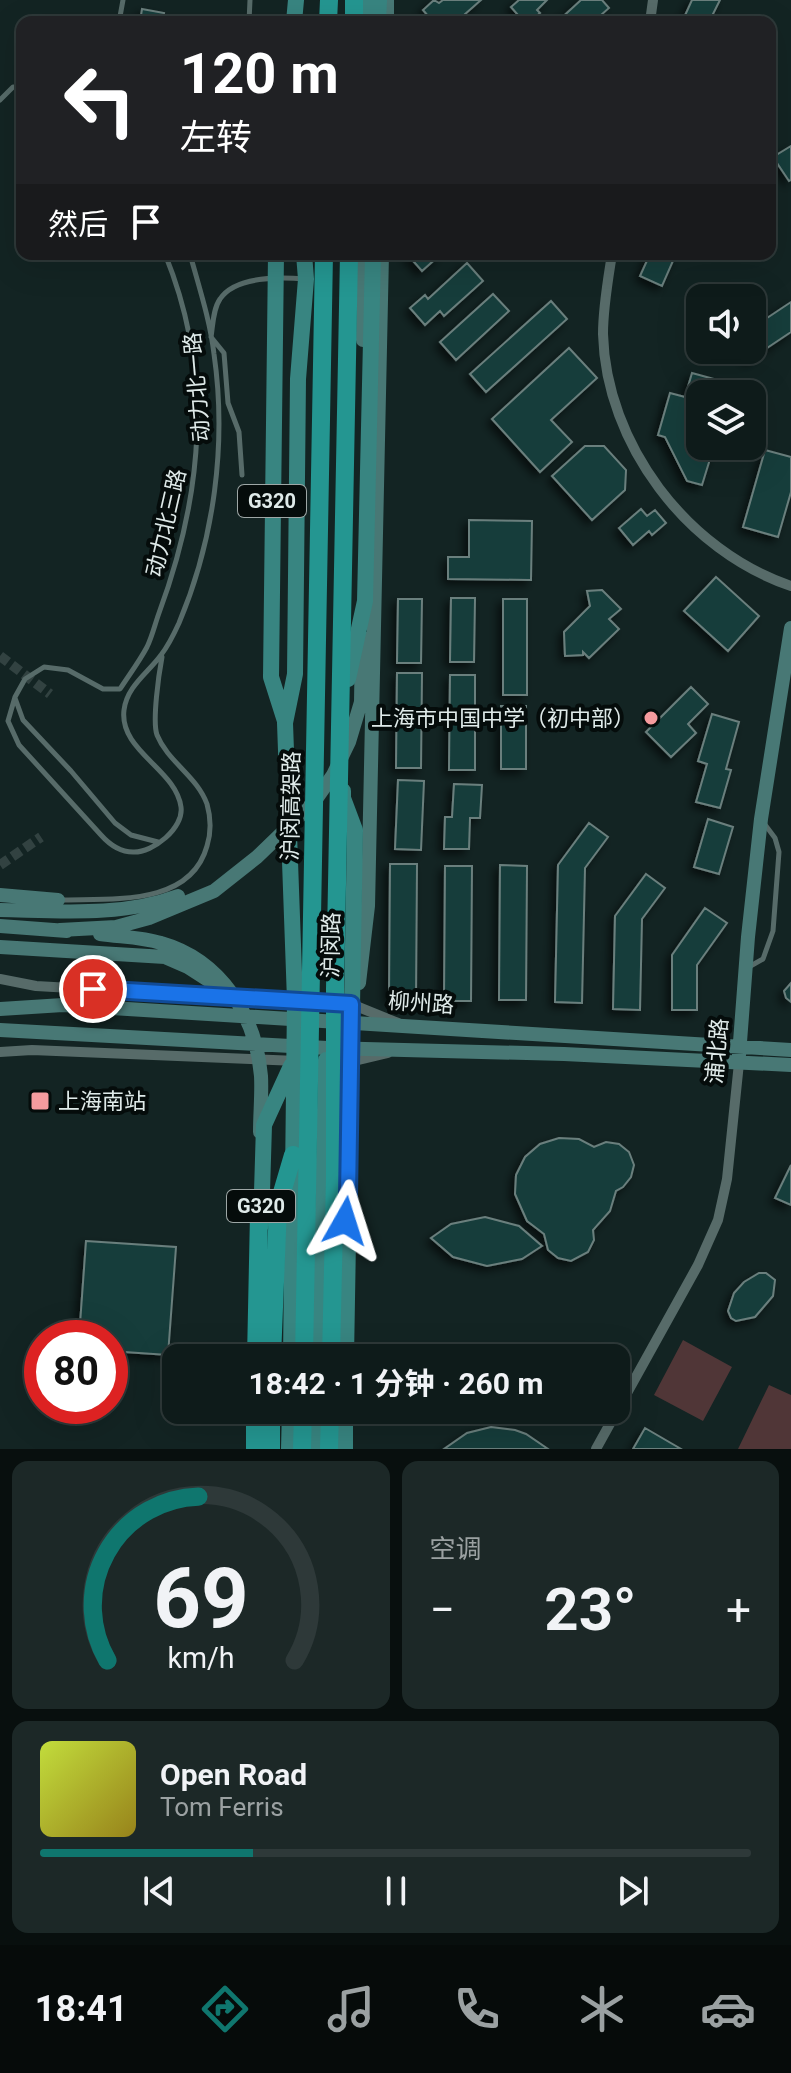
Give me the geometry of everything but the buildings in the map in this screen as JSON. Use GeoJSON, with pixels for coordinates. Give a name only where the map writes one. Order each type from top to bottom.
{"type":"FeatureCollection","features":[{"type":"Feature","properties":{"kind":"highway","name":"沪闵高架路"},"geometry":{"type":"LineString","coordinates":[[304,1344],[324,260]]}},
{"type":"Feature","properties":{"kind":"highway"},"geometry":{"type":"LineString","coordinates":[[338,1344],[335,989],[349,260]]}},
{"type":"Feature","properties":{"kind":"highway"},"geometry":{"type":"LineString","coordinates":[[273,1344],[278,1206],[293,1155]]}},
{"type":"Feature","properties":{"kind":"highway"},"geometry":{"type":"LineString","coordinates":[[338,1344],[337,1268],[348,1197]]}},
{"type":"Feature","properties":{"kind":"highway"},"geometry":{"type":"LineString","coordinates":[[324,1201],[337,1268]]}},
{"type":"Feature","properties":{"kind":"highway"},"geometry":{"type":"LineString","coordinates":[[256,1344],[259,1214]]}},
{"type":"Feature","properties":{"kind":"highway"},"geometry":{"type":"LineString","coordinates":[[254,1449],[255,1424]]}},
{"type":"Feature","properties":{"kind":"highway"},"geometry":{"type":"LineString","coordinates":[[271,1424],[271,1449]]}},
{"type":"Feature","properties":{"kind":"highway"},"geometry":{"type":"LineString","coordinates":[[302,1449],[303,1424]]}},
{"type":"Feature","properties":{"kind":"highway"},"geometry":{"type":"LineString","coordinates":[[329,1449],[330,1424]]}},
{"type":"Feature","properties":{"kind":"highway"},"geometry":{"type":"LineString","coordinates":[[337,1424],[337,1449]]}},
{"type":"Feature","properties":{"kind":"main road","name":"沪闵路"},"geometry":{"type":"LineString","coordinates":[[276,260],[271,677],[285,723]]}},
{"type":"Feature","properties":{"kind":"main road","name":"沪闵路"},"geometry":{"type":"LineString","coordinates":[[291,1344],[295,1000],[285,723],[295,674],[298,379],[306,279],[304,260]]}},
{"type":"Feature","properties":{"kind":"main road","name":"沪闵路"},"geometry":{"type":"LineString","coordinates":[[339,1344],[348,1197],[355,830],[343,798],[348,679],[351,281],[359,260]]}},
{"type":"Feature","properties":{"kind":"main road"},"geometry":{"type":"LineString","coordinates":[[60,930],[116,927],[149,918],[214,891],[257,857],[314,802],[344,753],[361,702],[361,260]]}},
{"type":"Feature","properties":{"kind":"main road","name":"沪闵路"},"geometry":{"type":"LineString","coordinates":[[348,679],[365,601],[373,260]]}},
{"type":"Feature","properties":{"kind":"main road"},"geometry":{"type":"LineString","coordinates":[[335,1178],[368,906],[382,260]]}},
{"type":"Feature","properties":{"kind":"main road","name":"浦北路"},"geometry":{"type":"LineString","coordinates":[[739,1063],[761,819],[791,628]]}},
{"type":"Feature","properties":{"kind":"main road"},"geometry":{"type":"LineString","coordinates":[[320,1344],[328,1002],[343,798]]}},
{"type":"Feature","properties":{"kind":"main road"},"geometry":{"type":"LineString","coordinates":[[0,910],[93,911],[160,903],[222,885]]}},
{"type":"Feature","properties":{"kind":"main road"},"geometry":{"type":"LineString","coordinates":[[0,895],[58,900]]}},
{"type":"Feature","properties":{"kind":"main road"},"geometry":{"type":"LineString","coordinates":[[0,926],[160,942],[196,957],[227,983],[253,1033],[261,1076],[259,1214]]}},
{"type":"Feature","properties":{"kind":"main road"},"geometry":{"type":"LineString","coordinates":[[0,947],[165,957],[208,978],[238,1003]]}},
{"type":"Feature","properties":{"kind":"main road","name":"柳州路"},"geometry":{"type":"LineString","coordinates":[[0,1009],[63,1005],[328,1020],[351,1012],[400,1024],[791,1050]]}},
{"type":"Feature","properties":{"kind":"main road"},"geometry":{"type":"LineString","coordinates":[[0,1030],[293,1054],[350,1056],[398,1051],[564,1054],[791,1065]]}},
{"type":"Feature","properties":{"kind":"main road","name":"沪闵路"},"geometry":{"type":"LineString","coordinates":[[256,1344],[264,1125],[293,1054]]}},
{"type":"Feature","properties":{"kind":"main road"},"geometry":{"type":"LineString","coordinates":[[289,1449],[290,1424]]}},
{"type":"Feature","properties":{"kind":"main road"},"geometry":{"type":"LineString","coordinates":[[318,1449],[319,1424]]}},
{"type":"Feature","properties":{"kind":"main road"},"geometry":{"type":"LineString","coordinates":[[345,1424],[345,1449]]}},
{"type":"Feature","properties":{"kind":"street"},"geometry":{"type":"LineString","coordinates":[[611,260],[603,334],[609,378],[620,416],[636,452],[680,513],[710,542],[746,566],[791,586]]}},
{"type":"Feature","properties":{"kind":"street"},"geometry":{"type":"LineString","coordinates":[[0,979],[36,986],[328,1002],[351,1012]]}},
{"type":"Feature","properties":{"kind":"street"},"geometry":{"type":"LineString","coordinates":[[0,1052],[293,1054]]}},
{"type":"Feature","properties":{"kind":"street","name":"浦北路"},"geometry":{"type":"LineString","coordinates":[[596,1449],[698,1265],[718,1220],[727,1179],[739,1063]]}},
{"type":"Feature","properties":{"kind":"lane"},"geometry":{"type":"LineString","coordinates":[[0,100],[16,87]]}},
{"type":"Feature","properties":{"kind":"lane","name":"动力北三路"},"geometry":{"type":"LineString","coordinates":[[15,697],[25,679],[44,667],[68,670],[103,689],[120,689],[148,645],[171,583],[191,499],[198,423],[188,327],[167,260]]}},
{"type":"Feature","properties":{"kind":"lane","name":"动力北一路"},"geometry":{"type":"LineString","coordinates":[[162,654],[179,623],[215,492],[219,422],[211,337],[192,260]]}},
{"type":"Feature","properties":{"kind":"lane"},"geometry":{"type":"LineString","coordinates":[[242,475],[239,432],[228,403],[224,353],[211,337],[220,298],[228,291],[257,279],[331,280]]}},
{"type":"Feature","properties":{"kind":"lane"},"geometry":{"type":"LineString","coordinates":[[15,697],[8,721],[19,745],[112,846],[134,852],[159,843],[174,830],[182,810],[176,791],[128,732],[124,712],[129,692],[162,654]]}},
{"type":"Feature","properties":{"kind":"lane"},"geometry":{"type":"LineString","coordinates":[[58,900],[140,897],[159,893],[176,886],[190,875],[204,856],[210,837],[206,803],[156,734],[162,654]]}},
{"type":"Feature","properties":{"kind":"lane"},"geometry":{"type":"LineString","coordinates":[[15,697],[23,720],[115,823],[131,835],[159,843]]}},
{"type":"Feature","properties":{"kind":"lane"},"geometry":{"type":"LineString","coordinates":[[746,968],[763,959],[773,931],[779,852],[775,838],[761,819]]}},
{"type":"Feature","properties":{"kind":"shaded area"},"geometry":{"type":"Polygon","coordinates":[[[683,1340],[732,1367],[703,1421],[654,1395],[683,1340]]]}},
{"type":"Feature","properties":{"kind":"shaded area"},"geometry":{"type":"Polygon","coordinates":[[[769,1385],[791,1395],[791,1449],[738,1449],[769,1385]]]}},
{"type":"Feature","properties":{"kind":"tunnel"},"geometry":{"type":"LineString","coordinates":[[0,656],[50,694]]}},
{"type":"Feature","properties":{"kind":"tunnel"},"geometry":{"type":"LineString","coordinates":[[0,865],[41,837]]}},
{"type":"Feature","properties":{"kind":"place","name":"上海市中国中学（初中部）"},"geometry":{"type":"Point","coordinates":[651,718]}},
{"type":"Feature","properties":{"kind":"place","name":"上海南站"},"geometry":{"type":"Point","coordinates":[40,1101]}},
{"type":"Feature","properties":{"kind":"route"},"geometry":{"type":"LineString","coordinates":[[93,989],[351,1004],[345,1221]]}}]}
